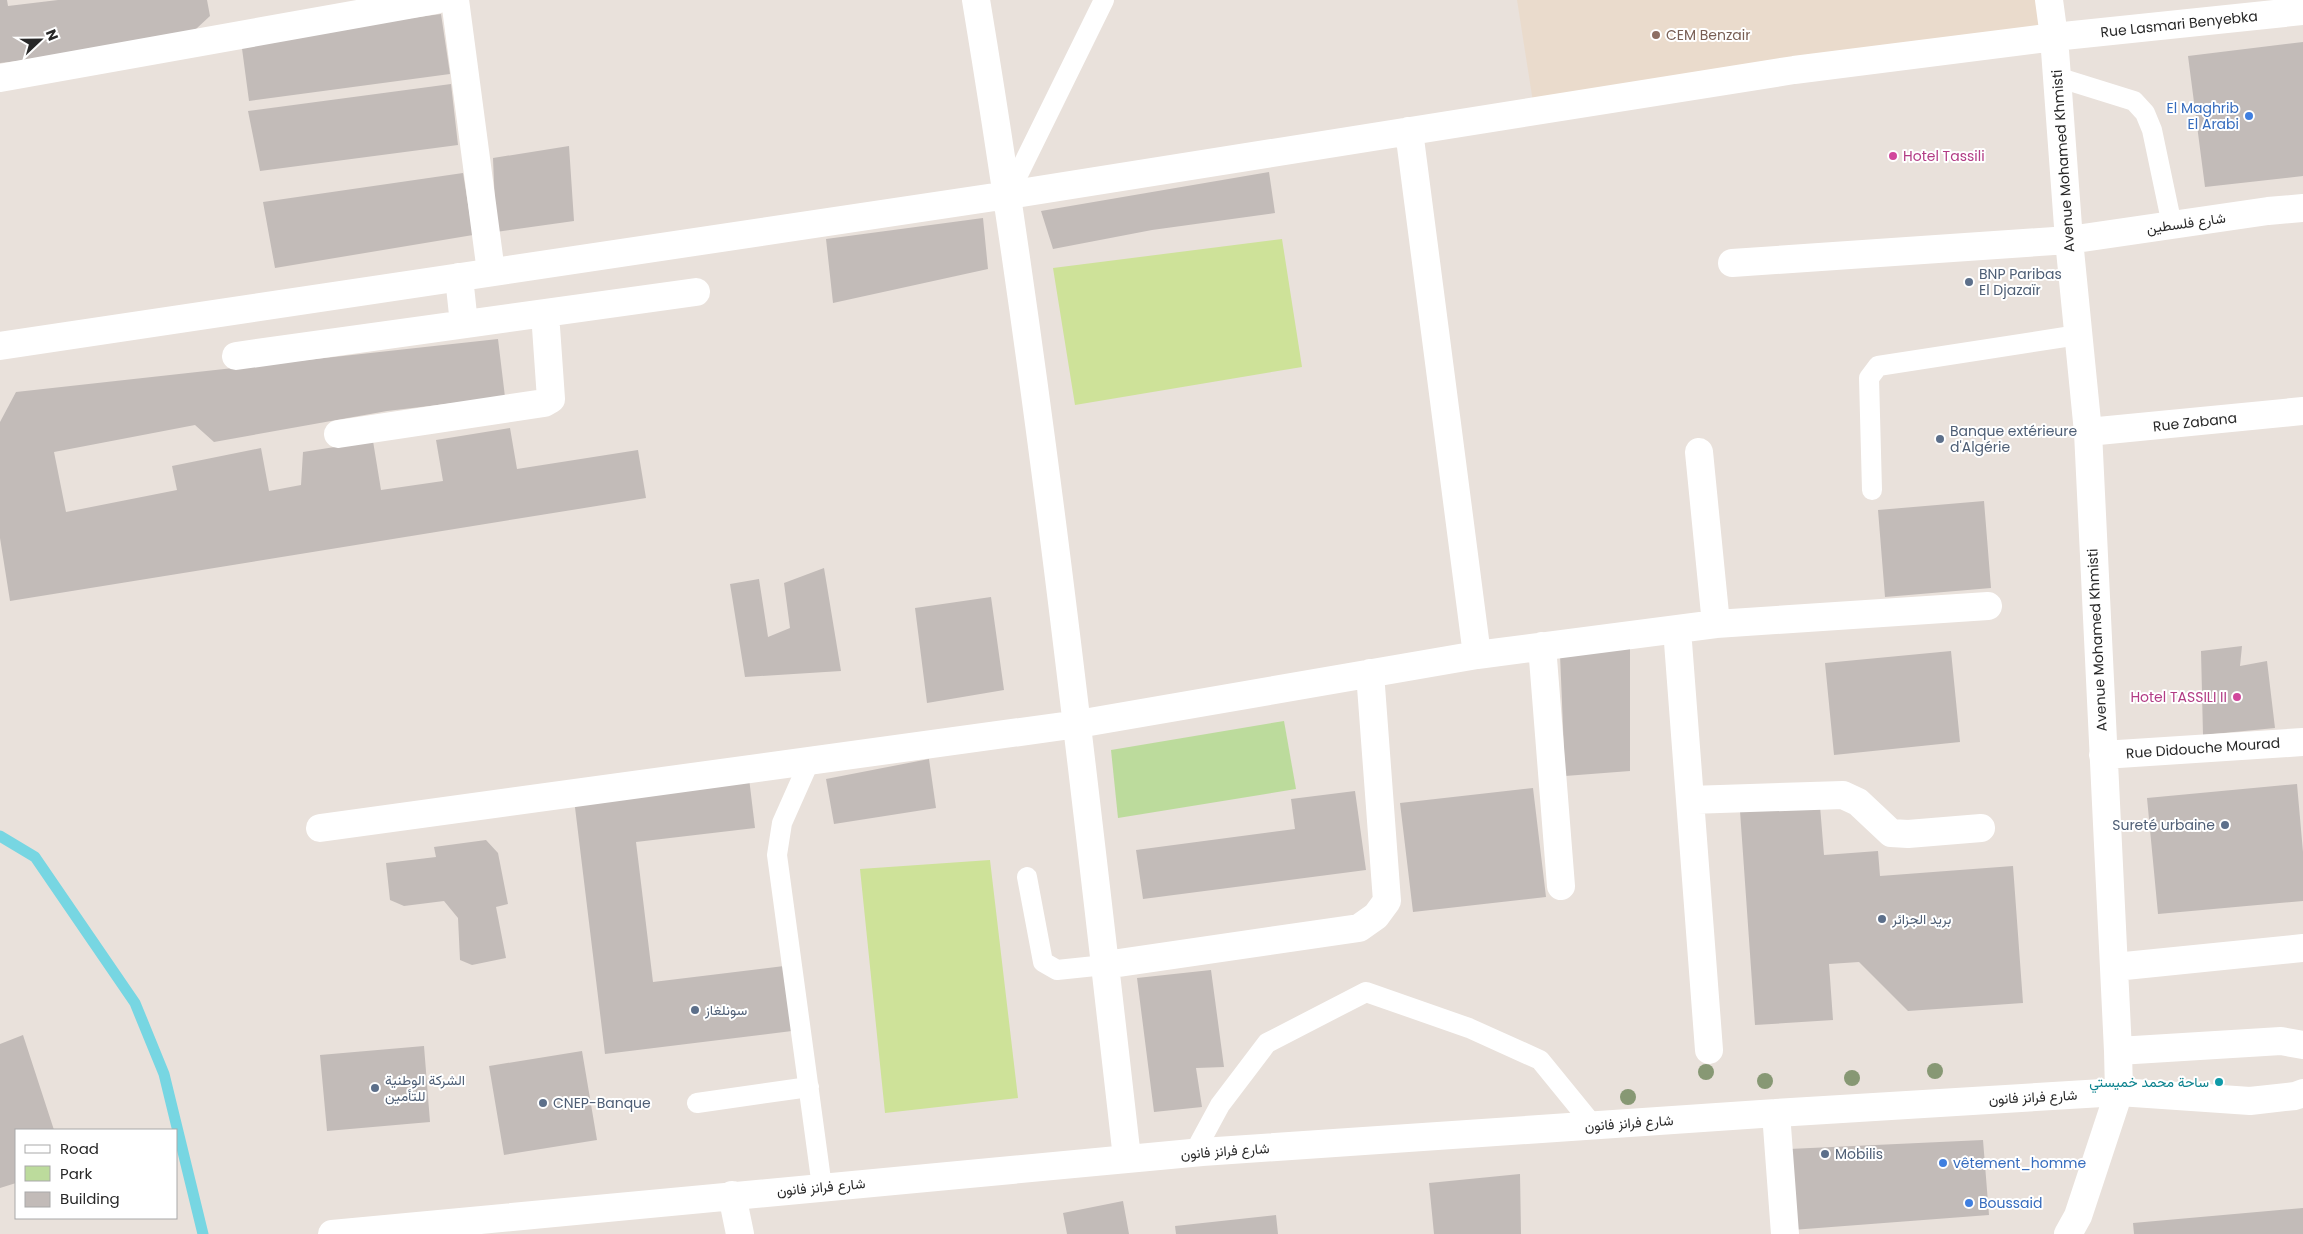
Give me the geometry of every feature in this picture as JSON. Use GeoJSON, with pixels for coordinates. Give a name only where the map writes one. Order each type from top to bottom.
{"type":"FeatureCollection","features":[{"type":"Feature","properties":{"kind":"street"},"geometry":{"type":"LineString","coordinates":[[0,78],[436,0]]}},
{"type":"Feature","properties":{"kind":"street"},"geometry":{"type":"LineString","coordinates":[[455,0],[491,272]]}},
{"type":"Feature","properties":{"kind":"street"},"geometry":{"type":"LineString","coordinates":[[976,0],[1008,195],[1078,724],[1127,1158]]}},
{"type":"Feature","properties":{"kind":"street","name":"Avenue Mohamed Khmisti"},"geometry":{"type":"LineString","coordinates":[[2049,0],[2054,37],[2069,240],[2088,432],[2115,967],[2119,1092],[2078,1216],[2068,1234]]}},
{"type":"Feature","properties":{"kind":"street","name":"Rue Lasmari Benyebka"},"geometry":{"type":"LineString","coordinates":[[0,346],[1008,195],[1794,70],[2054,37],[2303,12]]}},
{"type":"Feature","properties":{"kind":"street"},"geometry":{"type":"LineString","coordinates":[[1409,131],[1477,655]]}},
{"type":"Feature","properties":{"kind":"street","name":"شارع فلسطين"},"geometry":{"type":"LineString","coordinates":[[1732,263],[2069,240],[2268,211],[2303,208]]}},
{"type":"Feature","properties":{"kind":"street"},"geometry":{"type":"LineString","coordinates":[[459,277],[464,324]]}},
{"type":"Feature","properties":{"kind":"street"},"geometry":{"type":"LineString","coordinates":[[236,356],[696,292]]}},
{"type":"Feature","properties":{"kind":"street"},"geometry":{"type":"LineString","coordinates":[[338,434],[544,402],[551,399],[545,313]]}},
{"type":"Feature","properties":{"kind":"street","name":"Rue Zabana"},"geometry":{"type":"LineString","coordinates":[[2088,432],[2303,411]]}},
{"type":"Feature","properties":{"kind":"street"},"geometry":{"type":"LineString","coordinates":[[1699,452],[1716,624]]}},
{"type":"Feature","properties":{"kind":"street"},"geometry":{"type":"LineString","coordinates":[[320,828],[1078,724],[1477,655],[1542,646],[1716,624],[1988,606]]}},
{"type":"Feature","properties":{"kind":"street"},"geometry":{"type":"LineString","coordinates":[[1677,629],[1709,1050]]}},
{"type":"Feature","properties":{"kind":"street"},"geometry":{"type":"LineString","coordinates":[[1542,646],[1561,886]]}},
{"type":"Feature","properties":{"kind":"street"},"geometry":{"type":"LineString","coordinates":[[1105,965],[1359,928],[1376,916],[1387,901],[1370,673]]}},
{"type":"Feature","properties":{"kind":"street","name":"Rue Didouche Mourad"},"geometry":{"type":"LineString","coordinates":[[2103,755],[2303,742]]}},
{"type":"Feature","properties":{"kind":"street"},"geometry":{"type":"LineString","coordinates":[[1690,800],[1843,795],[1858,802],[1891,833],[1908,834],[1981,828]]}},
{"type":"Feature","properties":{"kind":"street"},"geometry":{"type":"LineString","coordinates":[[2115,967],[2303,948]]}},
{"type":"Feature","properties":{"kind":"street"},"geometry":{"type":"LineString","coordinates":[[2118,1050],[2281,1041],[2303,1045]]}},
{"type":"Feature","properties":{"kind":"street"},"geometry":{"type":"LineString","coordinates":[[2119,1092],[2250,1100],[2295,1096],[2303,1093]]}},
{"type":"Feature","properties":{"kind":"street","name":"شارع فرانز فانون"},"geometry":{"type":"LineString","coordinates":[[332,1234],[1127,1158],[1593,1125],[2119,1092]]}},
{"type":"Feature","properties":{"kind":"street"},"geometry":{"type":"LineString","coordinates":[[1776,1113],[1785,1234]]}},
{"type":"Feature","properties":{"kind":"street"},"geometry":{"type":"LineString","coordinates":[[732,1195],[740,1234]]}},
{"type":"Feature","properties":{"kind":"lane"},"geometry":{"type":"LineString","coordinates":[[1008,195],[1104,0]]}},
{"type":"Feature","properties":{"kind":"lane"},"geometry":{"type":"LineString","coordinates":[[2057,77],[2134,101],[2145,113],[2152,130],[2172,225]]}},
{"type":"Feature","properties":{"kind":"lane"},"geometry":{"type":"LineString","coordinates":[[1872,490],[1869,378],[1878,366],[2078,335]]}},
{"type":"Feature","properties":{"kind":"lane"},"geometry":{"type":"LineString","coordinates":[[810,760],[782,823],[777,855],[822,1187]]}},
{"type":"Feature","properties":{"kind":"lane"},"geometry":{"type":"LineString","coordinates":[[1027,878],[1043,962],[1057,970],[1105,965]]}},
{"type":"Feature","properties":{"kind":"lane"},"geometry":{"type":"LineString","coordinates":[[1194,1153],[1220,1105],[1267,1043],[1366,992],[1469,1028],[1540,1060],[1593,1125]]}},
{"type":"Feature","properties":{"kind":"lane"},"geometry":{"type":"LineString","coordinates":[[697,1102],[809,1087]]}},
{"type":"Feature","properties":{"kind":"shaded area","name":"CEM Benzair"},"geometry":{"type":"Polygon","coordinates":[[[1517,0],[2049,0],[2054,37],[1533,102],[1517,0]]]}},
{"type":"Feature","properties":{"kind":"green space"},"geometry":{"type":"Polygon","coordinates":[[[1282,239],[1302,367],[1075,405],[1053,268],[1282,239]]]}},
{"type":"Feature","properties":{"kind":"green space"},"geometry":{"type":"Polygon","coordinates":[[[1284,721],[1296,789],[1118,818],[1111,750],[1284,721]]]}},
{"type":"Feature","properties":{"kind":"green space"},"geometry":{"type":"Polygon","coordinates":[[[990,860],[1018,1098],[885,1113],[860,869],[990,860]]]}},
{"type":"Feature","properties":{"kind":"building"},"geometry":{"type":"Polygon","coordinates":[[[0,0],[7,0],[8,6],[58,0],[207,0],[210,16],[182,42],[0,63],[0,0]]]}},
{"type":"Feature","properties":{"kind":"building"},"geometry":{"type":"Polygon","coordinates":[[[441,14],[450,74],[249,101],[241,41],[441,14]]]}},
{"type":"Feature","properties":{"kind":"building","name":"El Maghrib El Arabi"},"geometry":{"type":"Polygon","coordinates":[[[2303,42],[2303,176],[2205,187],[2188,56],[2303,42]]]}},
{"type":"Feature","properties":{"kind":"building"},"geometry":{"type":"Polygon","coordinates":[[[451,84],[458,145],[260,171],[248,111],[451,84]]]}},
{"type":"Feature","properties":{"kind":"building"},"geometry":{"type":"Polygon","coordinates":[[[569,146],[574,221],[496,232],[493,158],[569,146]]]}},
{"type":"Feature","properties":{"kind":"building"},"geometry":{"type":"Polygon","coordinates":[[[1269,172],[1275,213],[1152,230],[1053,249],[1041,211],[1269,172]]]}},
{"type":"Feature","properties":{"kind":"building"},"geometry":{"type":"Polygon","coordinates":[[[463,173],[473,235],[275,268],[263,202],[463,173]]]}},
{"type":"Feature","properties":{"kind":"building"},"geometry":{"type":"Polygon","coordinates":[[[983,218],[988,269],[833,303],[826,239],[983,218]]]}},
{"type":"Feature","properties":{"kind":"building"},"geometry":{"type":"Polygon","coordinates":[[[498,339],[505,397],[387,411],[214,442],[195,425],[54,452],[66,512],[177,490],[172,466],[261,448],[269,491],[301,485],[303,452],[373,441],[381,490],[443,481],[436,440],[510,428],[517,469],[638,450],[646,498],[10,601],[0,538],[0,422],[16,392],[498,339]]]}},
{"type":"Feature","properties":{"kind":"building"},"geometry":{"type":"Polygon","coordinates":[[[1984,501],[1991,588],[1885,597],[1878,510],[1984,501]]]}},
{"type":"Feature","properties":{"kind":"building"},"geometry":{"type":"Polygon","coordinates":[[[824,568],[841,671],[745,677],[730,584],[759,579],[768,637],[790,628],[784,583],[824,568]]]}},
{"type":"Feature","properties":{"kind":"building"},"geometry":{"type":"Polygon","coordinates":[[[991,597],[1004,690],[927,703],[915,608],[991,597]]]}},
{"type":"Feature","properties":{"kind":"building"},"geometry":{"type":"Polygon","coordinates":[[[1630,645],[1630,771],[1565,776],[1560,654],[1630,645]]]}},
{"type":"Feature","properties":{"kind":"building","name":"Hotel TASSILI II"},"geometry":{"type":"Polygon","coordinates":[[[2242,646],[2240,666],[2267,661],[2275,728],[2203,735],[2201,651],[2242,646]]]}},
{"type":"Feature","properties":{"kind":"building"},"geometry":{"type":"Polygon","coordinates":[[[1951,651],[1960,742],[1834,755],[1825,663],[1951,651]]]}},
{"type":"Feature","properties":{"kind":"building"},"geometry":{"type":"Polygon","coordinates":[[[929,759],[936,808],[834,824],[826,779],[929,759]]]}},
{"type":"Feature","properties":{"kind":"building"},"geometry":{"type":"Polygon","coordinates":[[[749,778],[755,828],[636,842],[653,982],[784,966],[792,1031],[605,1054],[574,799],[749,778]]]}},
{"type":"Feature","properties":{"kind":"building","name":"Sureté urbaine"},"geometry":{"type":"Polygon","coordinates":[[[2297,784],[2303,852],[2303,901],[2158,914],[2147,798],[2297,784]]]}},
{"type":"Feature","properties":{"kind":"building"},"geometry":{"type":"Polygon","coordinates":[[[1533,788],[1546,897],[1413,912],[1400,803],[1533,788]]]}},
{"type":"Feature","properties":{"kind":"building"},"geometry":{"type":"Polygon","coordinates":[[[1355,791],[1366,870],[1143,899],[1136,850],[1295,829],[1291,799],[1355,791]]]}},
{"type":"Feature","properties":{"kind":"building","name":"بريد الجزائر"},"geometry":{"type":"Polygon","coordinates":[[[1820,806],[1824,855],[1878,851],[1880,876],[2013,866],[2023,1003],[1908,1011],[1859,962],[1829,964],[1833,1020],[1755,1025],[1740,811],[1820,806]]]}},
{"type":"Feature","properties":{"kind":"building"},"geometry":{"type":"Polygon","coordinates":[[[486,840],[498,853],[508,904],[496,907],[506,958],[472,965],[460,960],[458,918],[444,901],[404,906],[390,900],[386,863],[436,857],[434,847],[486,840]]]}},
{"type":"Feature","properties":{"kind":"building"},"geometry":{"type":"Polygon","coordinates":[[[1211,970],[1224,1067],[1196,1068],[1202,1107],[1154,1112],[1137,978],[1211,970]]]}},
{"type":"Feature","properties":{"kind":"building"},"geometry":{"type":"Polygon","coordinates":[[[23,1035],[54,1129],[15,1129],[15,1183],[0,1188],[0,1044],[23,1035]]]}},
{"type":"Feature","properties":{"kind":"building","name":"الشركة الوطنية للتأمين"},"geometry":{"type":"Polygon","coordinates":[[[424,1046],[430,1122],[327,1131],[320,1055],[424,1046]]]}},
{"type":"Feature","properties":{"kind":"building","name":"CNEP-Banque"},"geometry":{"type":"Polygon","coordinates":[[[582,1051],[597,1140],[504,1155],[489,1066],[582,1051]]]}},
{"type":"Feature","properties":{"kind":"building"},"geometry":{"type":"Polygon","coordinates":[[[1983,1140],[1989,1215],[1792,1230],[1789,1149],[1983,1140]]]}},
{"type":"Feature","properties":{"kind":"building"},"geometry":{"type":"Polygon","coordinates":[[[1520,1174],[1521,1234],[1434,1234],[1429,1183],[1520,1174]]]}},
{"type":"Feature","properties":{"kind":"building"},"geometry":{"type":"Polygon","coordinates":[[[1123,1201],[1129,1234],[1067,1234],[1063,1213],[1123,1201]]]}},
{"type":"Feature","properties":{"kind":"building"},"geometry":{"type":"Polygon","coordinates":[[[2303,1208],[2303,1234],[2134,1234],[2133,1223],[2303,1208]]]}},
{"type":"Feature","properties":{"kind":"building"},"geometry":{"type":"Polygon","coordinates":[[[1276,1215],[1278,1234],[1176,1234],[1175,1226],[1276,1215]]]}},
{"type":"Feature","properties":{"kind":"waterway"},"geometry":{"type":"LineString","coordinates":[[0,836],[35,857],[135,1003],[164,1074],[177,1129]]}},
{"type":"Feature","properties":{"kind":"waterway"},"geometry":{"type":"LineString","coordinates":[[178,1131],[203,1234]]}},
{"type":"Feature","properties":{"kind":"place","name":"CEM Benzair"},"geometry":{"type":"Point","coordinates":[1656,35]}},
{"type":"Feature","properties":{"kind":"place","name":"El Maghrib El Arabi"},"geometry":{"type":"Point","coordinates":[2249,116]}},
{"type":"Feature","properties":{"kind":"place","name":"Hotel Tassili"},"geometry":{"type":"Point","coordinates":[1893,156]}},
{"type":"Feature","properties":{"kind":"place","name":"BNP Paribas El Djazaïr"},"geometry":{"type":"Point","coordinates":[1969,282]}},
{"type":"Feature","properties":{"kind":"place","name":"Banque extérieure d'Algérie"},"geometry":{"type":"Point","coordinates":[1940,439]}},
{"type":"Feature","properties":{"kind":"place","name":"Hotel TASSILI II"},"geometry":{"type":"Point","coordinates":[2237,697]}},
{"type":"Feature","properties":{"kind":"place","name":"Sureté urbaine"},"geometry":{"type":"Point","coordinates":[2225,825]}},
{"type":"Feature","properties":{"kind":"place","name":"بريد الجزائر"},"geometry":{"type":"Point","coordinates":[1882,919]}},
{"type":"Feature","properties":{"kind":"place","name":"سونلغاز"},"geometry":{"type":"Point","coordinates":[695,1010]}},
{"type":"Feature","properties":{"kind":"place","name":"ساحة محمد خميستي"},"geometry":{"type":"Point","coordinates":[2219,1082]}},
{"type":"Feature","properties":{"kind":"place","name":"الشركة الوطنية للتأمين"},"geometry":{"type":"Point","coordinates":[375,1088]}},
{"type":"Feature","properties":{"kind":"place","name":"CNEP-Banque"},"geometry":{"type":"Point","coordinates":[543,1103]}},
{"type":"Feature","properties":{"kind":"place","name":"Mobilis"},"geometry":{"type":"Point","coordinates":[1825,1154]}},
{"type":"Feature","properties":{"kind":"place","name":"vêtement_homme"},"geometry":{"type":"Point","coordinates":[1943,1163]}},
{"type":"Feature","properties":{"kind":"place","name":"Boussaid"},"geometry":{"type":"Point","coordinates":[1969,1203]}}]}
